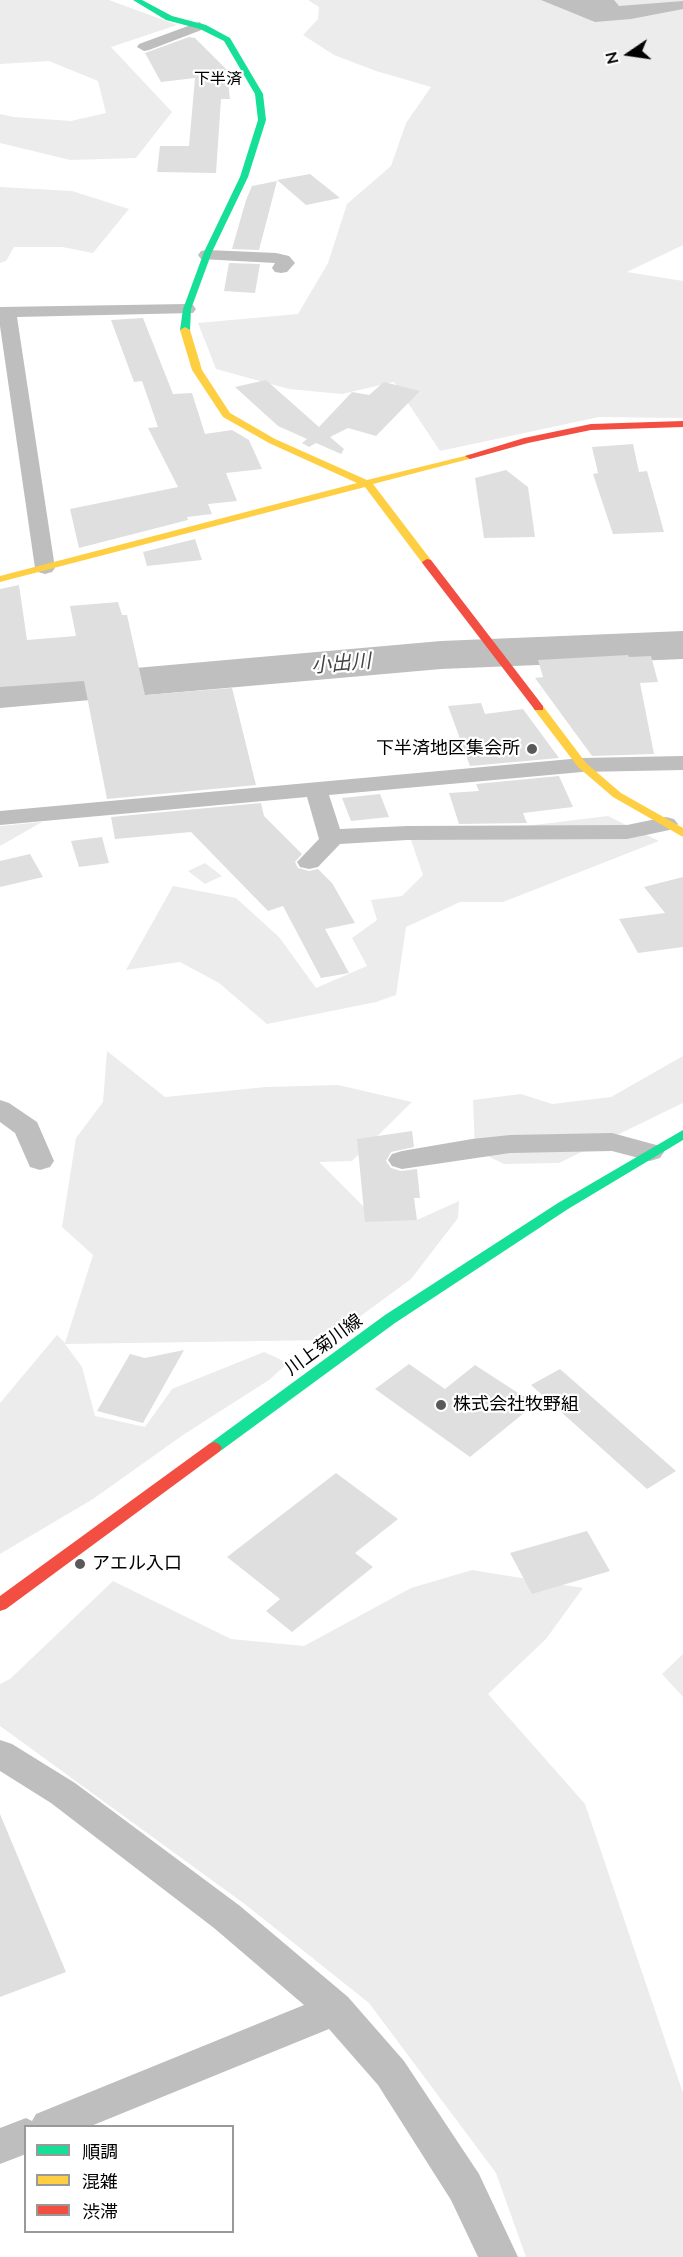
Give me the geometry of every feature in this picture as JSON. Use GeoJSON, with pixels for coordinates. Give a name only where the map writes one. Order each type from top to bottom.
{"type":"FeatureCollection","features":[{"type":"Feature","properties":{"kind":"street"},"geometry":{"type":"LineString","coordinates":[[137,0],[170,18],[199,26],[227,39],[259,94],[262,120],[244,177],[207,255],[188,309],[185,330],[197,370],[226,415],[272,441],[368,484],[582,765],[617,795],[674,828]]}},
{"type":"Feature","properties":{"kind":"street"},"geometry":{"type":"LineString","coordinates":[[144,47],[199,26]]}},
{"type":"Feature","properties":{"kind":"street"},"geometry":{"type":"LineString","coordinates":[[207,255],[276,258],[286,263],[281,268]]}},
{"type":"Feature","properties":{"kind":"street"},"geometry":{"type":"LineString","coordinates":[[45,568],[4,312],[188,309]]}},
{"type":"Feature","properties":{"kind":"street"},"geometry":{"type":"LineString","coordinates":[[0,579],[368,484],[491,449],[591,427],[683,424]]}},
{"type":"Feature","properties":{"kind":"street"},"geometry":{"type":"LineString","coordinates":[[0,818],[582,765],[683,763]]}},
{"type":"Feature","properties":{"kind":"street"},"geometry":{"type":"LineString","coordinates":[[309,862],[331,840],[316,789]]}},
{"type":"Feature","properties":{"kind":"street"},"geometry":{"type":"LineString","coordinates":[[330,837],[407,833],[627,832],[674,828]]}},
{"type":"Feature","properties":{"kind":"street"},"geometry":{"type":"LineString","coordinates":[[0,1109],[27,1128],[40,1161]]}},
{"type":"Feature","properties":{"kind":"street","name":"川上菊川線"},"geometry":{"type":"LineString","coordinates":[[0,1605],[390,1319],[650,1152],[683,1134]]}},
{"type":"Feature","properties":{"kind":"street"},"geometry":{"type":"LineString","coordinates":[[402,1160],[510,1144],[612,1142],[650,1152]]}},
{"type":"Feature","properties":{"kind":"street"},"geometry":{"type":"LineString","coordinates":[[0,1754],[63,1793],[227,1917],[335,2009],[391,2073],[465,2187],[498,2257]]}},
{"type":"Feature","properties":{"kind":"street"},"geometry":{"type":"LineString","coordinates":[[54,2125],[335,2009]]}},
{"type":"Feature","properties":{"kind":"street"},"geometry":{"type":"LineString","coordinates":[[0,2146],[24,2137]]}},
{"type":"Feature","properties":{"kind":"shaded area"},"geometry":{"type":"Polygon","coordinates":[[[0,0],[109,0],[177,25],[111,47],[172,112],[136,158],[70,160],[0,143],[0,114],[71,121],[106,113],[98,81],[49,61],[0,64],[0,0]]]}},
{"type":"Feature","properties":{"kind":"shaded area"},"geometry":{"type":"Polygon","coordinates":[[[308,0],[683,0],[683,245],[627,272],[683,281],[683,418],[599,417],[440,451],[394,382],[342,394],[289,389],[216,369],[198,323],[298,314],[328,263],[347,204],[391,166],[406,123],[431,87],[376,71],[334,55],[303,35],[318,19],[319,7],[308,0]]]}},
{"type":"Feature","properties":{"kind":"shaded area"},"geometry":{"type":"Polygon","coordinates":[[[541,0],[614,0],[619,6],[683,1],[683,9],[631,19],[595,22],[541,0]]]}},
{"type":"Feature","properties":{"kind":"shaded area"},"geometry":{"type":"Polygon","coordinates":[[[0,187],[72,191],[129,209],[93,253],[62,247],[14,247],[6,261],[0,263],[0,187]]]}},
{"type":"Feature","properties":{"kind":"shaded area"},"geometry":{"type":"Polygon","coordinates":[[[608,816],[659,841],[503,902],[460,902],[406,927],[396,995],[376,1002],[267,1024],[219,983],[180,962],[126,970],[173,886],[236,898],[279,937],[316,988],[367,966],[352,938],[377,920],[371,900],[402,896],[423,875],[411,840],[608,816]]]}},
{"type":"Feature","properties":{"kind":"shaded area"},"geometry":{"type":"Polygon","coordinates":[[[42,822],[0,846],[0,826],[42,822]]]}},
{"type":"Feature","properties":{"kind":"shaded area"},"geometry":{"type":"Polygon","coordinates":[[[205,863],[222,876],[205,884],[188,871],[205,863]]]}},
{"type":"Feature","properties":{"kind":"shaded area"},"geometry":{"type":"Polygon","coordinates":[[[107,1051],[165,1097],[266,1087],[338,1085],[412,1102],[352,1161],[319,1162],[375,1218],[417,1220],[459,1201],[458,1218],[411,1279],[328,1340],[65,1344],[82,1367],[95,1416],[145,1427],[172,1389],[264,1352],[288,1363],[269,1380],[183,1435],[93,1499],[0,1554],[0,1403],[57,1335],[65,1343],[93,1255],[62,1227],[76,1138],[103,1102],[107,1051]]]}},
{"type":"Feature","properties":{"kind":"shaded area"},"geometry":{"type":"Polygon","coordinates":[[[683,1056],[683,1103],[559,1163],[504,1164],[475,1150],[473,1100],[521,1094],[552,1104],[611,1097],[683,1056]]]}},
{"type":"Feature","properties":{"kind":"shaded area"},"geometry":{"type":"Polygon","coordinates":[[[472,1570],[583,1588],[546,1639],[488,1694],[585,1804],[683,2093],[683,2257],[526,2257],[496,2173],[369,2003],[246,1905],[0,1726],[0,1684],[10,1679],[113,1581],[231,1639],[304,1646],[411,1588],[472,1570]]]}},
{"type":"Feature","properties":{"kind":"shaded area"},"geometry":{"type":"Polygon","coordinates":[[[683,1654],[683,1697],[662,1674],[683,1654]]]}},
{"type":"Feature","properties":{"kind":"building"},"geometry":{"type":"Polygon","coordinates":[[[189,37],[195,38],[232,75],[227,75],[230,99],[221,99],[216,173],[157,172],[160,146],[189,146],[195,78],[161,82],[145,53],[189,37]]]}},
{"type":"Feature","properties":{"kind":"building"},"geometry":{"type":"Polygon","coordinates":[[[310,174],[340,198],[306,205],[277,180],[310,174]]]}},
{"type":"Feature","properties":{"kind":"building"},"geometry":{"type":"Polygon","coordinates":[[[277,181],[259,250],[232,249],[252,186],[277,181]]]}},
{"type":"Feature","properties":{"kind":"building"},"geometry":{"type":"Polygon","coordinates":[[[229,263],[260,264],[255,293],[224,291],[229,263]]]}},
{"type":"Feature","properties":{"kind":"building"},"geometry":{"type":"Polygon","coordinates":[[[143,318],[173,394],[192,393],[205,434],[232,430],[249,440],[262,469],[226,473],[237,501],[208,504],[212,514],[187,517],[188,520],[79,548],[70,509],[178,487],[148,428],[158,427],[142,381],[134,382],[111,320],[143,318]]]}},
{"type":"Feature","properties":{"kind":"building"},"geometry":{"type":"Polygon","coordinates":[[[266,380],[319,427],[352,392],[369,395],[384,382],[420,391],[376,436],[348,428],[330,437],[344,449],[341,454],[316,443],[309,447],[302,443],[307,439],[278,426],[235,387],[266,380]]]}},
{"type":"Feature","properties":{"kind":"building"},"geometry":{"type":"Polygon","coordinates":[[[633,444],[639,472],[647,471],[664,532],[613,534],[593,474],[598,473],[592,447],[633,444]]]}},
{"type":"Feature","properties":{"kind":"building"},"geometry":{"type":"Polygon","coordinates":[[[506,470],[528,487],[535,537],[484,538],[475,478],[506,470]]]}},
{"type":"Feature","properties":{"kind":"building"},"geometry":{"type":"Polygon","coordinates":[[[195,539],[202,560],[147,566],[143,552],[195,539]]]}},
{"type":"Feature","properties":{"kind":"building"},"geometry":{"type":"Polygon","coordinates":[[[19,585],[27,640],[76,636],[70,606],[118,602],[122,615],[127,615],[145,695],[232,688],[256,785],[107,799],[84,681],[0,687],[0,589],[19,585]]]}},
{"type":"Feature","properties":{"kind":"building"},"geometry":{"type":"Polygon","coordinates":[[[628,655],[629,657],[651,656],[658,682],[640,683],[654,754],[592,756],[535,678],[543,677],[538,660],[628,655]]]}},
{"type":"Feature","properties":{"kind":"building"},"geometry":{"type":"Polygon","coordinates":[[[481,703],[485,714],[523,709],[559,758],[470,766],[448,706],[481,703]]]}},
{"type":"Feature","properties":{"kind":"building"},"geometry":{"type":"Polygon","coordinates":[[[559,776],[573,807],[523,813],[527,823],[459,824],[449,793],[479,791],[476,784],[559,776]]]}},
{"type":"Feature","properties":{"kind":"building"},"geometry":{"type":"Polygon","coordinates":[[[380,794],[389,817],[351,821],[342,798],[380,794]]]}},
{"type":"Feature","properties":{"kind":"building"},"geometry":{"type":"Polygon","coordinates":[[[261,803],[264,816],[302,854],[295,862],[298,868],[309,871],[318,869],[332,883],[355,923],[325,929],[349,973],[321,978],[283,906],[268,911],[191,832],[115,839],[111,817],[261,803]]]}},
{"type":"Feature","properties":{"kind":"building"},"geometry":{"type":"Polygon","coordinates":[[[102,837],[109,863],[79,867],[71,841],[102,837]]]}},
{"type":"Feature","properties":{"kind":"building"},"geometry":{"type":"Polygon","coordinates":[[[30,854],[43,877],[0,887],[0,861],[30,854]]]}},
{"type":"Feature","properties":{"kind":"building"},"geometry":{"type":"Polygon","coordinates":[[[683,877],[683,947],[638,953],[619,919],[665,913],[644,887],[683,877]]]}},
{"type":"Feature","properties":{"kind":"building"},"geometry":{"type":"Polygon","coordinates":[[[412,1131],[414,1147],[391,1152],[386,1161],[391,1168],[401,1171],[417,1169],[420,1198],[414,1198],[417,1220],[365,1222],[357,1139],[412,1131]]]}},
{"type":"Feature","properties":{"kind":"building"},"geometry":{"type":"Polygon","coordinates":[[[184,1350],[143,1423],[97,1411],[130,1354],[145,1358],[184,1350]]]}},
{"type":"Feature","properties":{"kind":"building"},"geometry":{"type":"Polygon","coordinates":[[[409,1364],[445,1389],[475,1365],[535,1404],[470,1457],[375,1389],[409,1364]]]}},
{"type":"Feature","properties":{"kind":"building"},"geometry":{"type":"Polygon","coordinates":[[[560,1369],[676,1471],[647,1489],[531,1385],[560,1369]]]}},
{"type":"Feature","properties":{"kind":"building"},"geometry":{"type":"Polygon","coordinates":[[[336,1473],[398,1519],[355,1553],[373,1567],[292,1632],[266,1611],[280,1599],[227,1557],[336,1473]]]}},
{"type":"Feature","properties":{"kind":"building"},"geometry":{"type":"Polygon","coordinates":[[[587,1531],[610,1571],[532,1594],[510,1553],[587,1531]]]}},
{"type":"Feature","properties":{"kind":"building"},"geometry":{"type":"Polygon","coordinates":[[[0,1814],[66,1972],[0,1997],[0,1814]]]}},
{"type":"Feature","properties":{"kind":"waterway","name":"小出川"},"geometry":{"type":"LineString","coordinates":[[0,694],[441,655],[683,645]]}},
{"type":"Feature","properties":{"kind":"traffic: fast"},"geometry":{"type":"LineString","coordinates":[[137,0],[169,18],[203,27],[227,40],[259,94],[262,120],[244,177],[208,252],[187,309],[185,330]]}},
{"type":"Feature","properties":{"kind":"traffic: fast"},"geometry":{"type":"LineString","coordinates":[[214,1448],[390,1319],[563,1206],[683,1134]]}},
{"type":"Feature","properties":{"kind":"traffic: slow"},"geometry":{"type":"LineString","coordinates":[[185,330],[197,370],[226,415],[272,441],[368,484],[427,562]]}},
{"type":"Feature","properties":{"kind":"traffic: slow"},"geometry":{"type":"LineString","coordinates":[[0,579],[470,456]]}},
{"type":"Feature","properties":{"kind":"traffic: slow"},"geometry":{"type":"LineString","coordinates":[[539,708],[582,765],[617,795],[683,833]]}},
{"type":"Feature","properties":{"kind":"traffic: jam"},"geometry":{"type":"LineString","coordinates":[[470,456],[527,440],[591,427],[683,424]]}},
{"type":"Feature","properties":{"kind":"traffic: jam"},"geometry":{"type":"LineString","coordinates":[[427,562],[539,708]]}},
{"type":"Feature","properties":{"kind":"traffic: jam"},"geometry":{"type":"LineString","coordinates":[[0,1605],[214,1448]]}},
{"type":"Feature","properties":{"kind":"place","name":"下半済地区集会所"},"geometry":{"type":"Point","coordinates":[532,749]}},
{"type":"Feature","properties":{"kind":"place","name":"株式会社牧野組"},"geometry":{"type":"Point","coordinates":[441,1405]}},
{"type":"Feature","properties":{"kind":"place","name":"アエル入口"},"geometry":{"type":"Point","coordinates":[80,1564]}},
{"type":"Feature","properties":{"kind":"district","name":"下半済"},"geometry":{"type":"Point","coordinates":[218,79]}}]}
